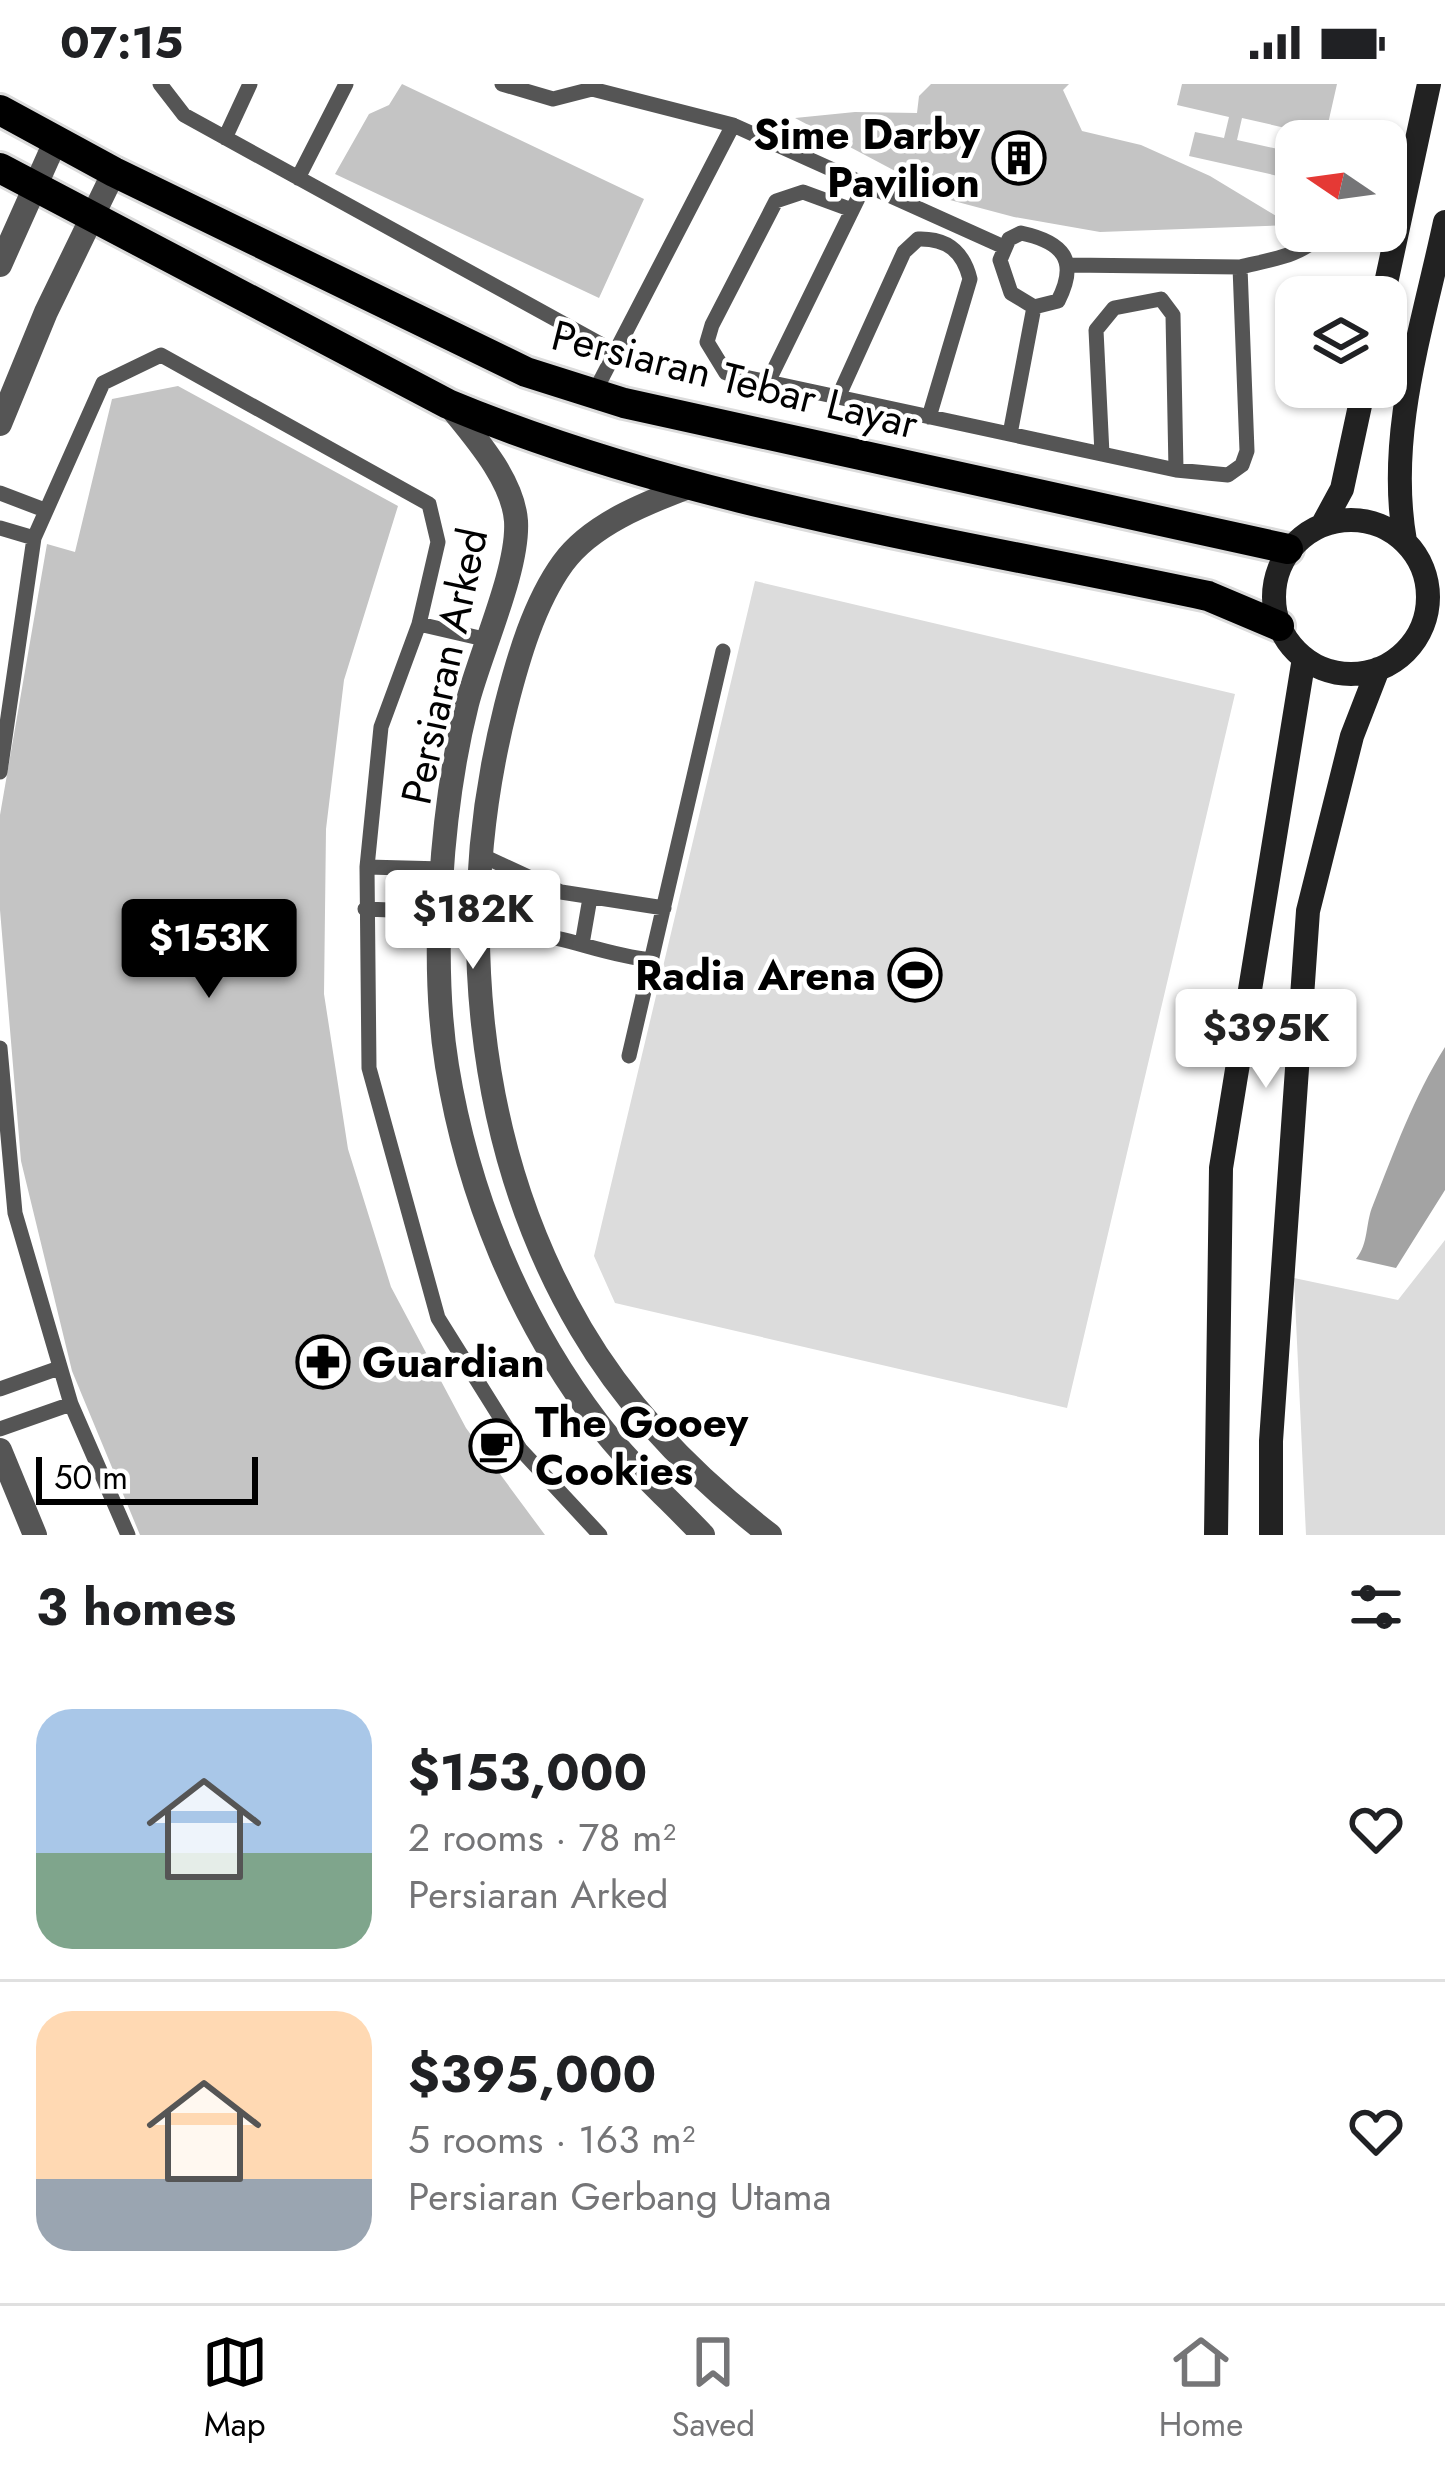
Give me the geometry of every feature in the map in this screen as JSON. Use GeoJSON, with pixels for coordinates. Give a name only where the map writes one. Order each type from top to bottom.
{"type":"FeatureCollection","features":[{"type":"Feature","properties":{"kind":"main road"},"geometry":{"type":"LineString","coordinates":[[1388,276],[1429,84]]}},
{"type":"Feature","properties":{"kind":"main road","name":"Persiaran Tebar Layar"},"geometry":{"type":"LineString","coordinates":[[0,110],[114,172],[526,372],[593,394],[1288,549]]}},
{"type":"Feature","properties":{"kind":"main road"},"geometry":{"type":"LineString","coordinates":[[0,168],[448,404],[520,434],[693,484],[1208,596],[1279,626],[1304,658],[1347,675],[1378,669],[1407,650],[1427,607],[1427,583],[1405,541],[1398,485],[1401,432],[1445,222]]}},
{"type":"Feature","properties":{"kind":"main road"},"geometry":{"type":"LineString","coordinates":[[1279,626],[1275,588],[1288,549],[1323,524],[1342,488],[1359,408]]}},
{"type":"Feature","properties":{"kind":"main road"},"geometry":{"type":"LineString","coordinates":[[1323,524],[1367,520],[1405,541]]}},
{"type":"Feature","properties":{"kind":"main road"},"geometry":{"type":"LineString","coordinates":[[1216,1535],[1221,1168],[1304,658]]}},
{"type":"Feature","properties":{"kind":"main road"},"geometry":{"type":"LineString","coordinates":[[1271,1535],[1271,1441],[1308,911],[1352,736],[1378,669]]}},
{"type":"Feature","properties":{"kind":"street"},"geometry":{"type":"LineString","coordinates":[[0,265],[56,140]]}},
{"type":"Feature","properties":{"kind":"street"},"geometry":{"type":"LineString","coordinates":[[0,424],[90,214],[114,172]]}},
{"type":"Feature","properties":{"kind":"street","name":"Persiaran Arked"},"geometry":{"type":"LineString","coordinates":[[448,404],[494,466],[516,516],[514,554],[484,639],[457,746],[443,869],[446,1063],[473,1187],[542,1345],[600,1426],[703,1535]]}},
{"type":"Feature","properties":{"kind":"street","name":"Persiaran Arked"},"geometry":{"type":"LineString","coordinates":[[693,484],[648,502],[582,542],[563,563],[542,600],[513,679],[495,750],[481,855],[477,936],[484,1044],[503,1137],[536,1233],[580,1329],[634,1404],[702,1482],[768,1535]]}},
{"type":"Feature","properties":{"kind":"street"},"geometry":{"type":"LineString","coordinates":[[0,1450],[35,1535]]}},
{"type":"Feature","properties":{"kind":"lane"},"geometry":{"type":"LineString","coordinates":[[160,84],[184,115],[614,352]]}},
{"type":"Feature","properties":{"kind":"lane"},"geometry":{"type":"LineString","coordinates":[[225,138],[250,84]]}},
{"type":"Feature","properties":{"kind":"lane"},"geometry":{"type":"LineString","coordinates":[[298,178],[346,84]]}},
{"type":"Feature","properties":{"kind":"lane"},"geometry":{"type":"LineString","coordinates":[[502,84],[553,100],[592,89],[734,125],[1004,247]]}},
{"type":"Feature","properties":{"kind":"lane"},"geometry":{"type":"LineString","coordinates":[[593,394],[734,125]]}},
{"type":"Feature","properties":{"kind":"lane"},"geometry":{"type":"LineString","coordinates":[[768,382],[865,184]]}},
{"type":"Feature","properties":{"kind":"lane"},"geometry":{"type":"LineString","coordinates":[[852,210],[803,192],[776,202],[706,342],[726,373],[1176,470],[1228,475],[1242,464],[1246,451],[1240,267]]}},
{"type":"Feature","properties":{"kind":"lane"},"geometry":{"type":"LineString","coordinates":[[1021,233],[1066,253],[1070,277],[1058,301],[1034,307],[1023,303],[1006,281],[1000,260],[1004,247],[1021,233]]}},
{"type":"Feature","properties":{"kind":"lane"},"geometry":{"type":"LineString","coordinates":[[840,394],[904,252],[918,239],[940,241],[958,251],[970,280],[929,417]]}},
{"type":"Feature","properties":{"kind":"lane"},"geometry":{"type":"LineString","coordinates":[[1069,265],[1240,267],[1294,252]]}},
{"type":"Feature","properties":{"kind":"lane"},"geometry":{"type":"LineString","coordinates":[[1102,454],[1096,330],[1114,308],[1160,299],[1174,315],[1176,470]]}},
{"type":"Feature","properties":{"kind":"lane"},"geometry":{"type":"LineString","coordinates":[[1010,434],[1034,307]]}},
{"type":"Feature","properties":{"kind":"lane"},"geometry":{"type":"LineString","coordinates":[[0,772],[34,538],[42,509],[103,383],[161,355],[429,504],[438,542],[419,624],[381,728],[365,909],[369,1068],[438,1318],[520,1449],[600,1535]]}},
{"type":"Feature","properties":{"kind":"lane"},"geometry":{"type":"LineString","coordinates":[[0,493],[42,509]]}},
{"type":"Feature","properties":{"kind":"lane"},"geometry":{"type":"LineString","coordinates":[[0,528],[34,538]]}},
{"type":"Feature","properties":{"kind":"lane"},"geometry":{"type":"LineString","coordinates":[[419,624],[484,639]]}},
{"type":"Feature","properties":{"kind":"lane"},"geometry":{"type":"LineString","coordinates":[[629,1056],[723,651]]}},
{"type":"Feature","properties":{"kind":"lane"},"geometry":{"type":"LineString","coordinates":[[481,855],[525,879],[590,898],[664,908]]}},
{"type":"Feature","properties":{"kind":"lane"},"geometry":{"type":"LineString","coordinates":[[367,867],[443,869]]}},
{"type":"Feature","properties":{"kind":"lane"},"geometry":{"type":"LineString","coordinates":[[582,944],[590,898]]}},
{"type":"Feature","properties":{"kind":"lane"},"geometry":{"type":"LineString","coordinates":[[365,909],[441,912]]}},
{"type":"Feature","properties":{"kind":"lane"},"geometry":{"type":"LineString","coordinates":[[477,936],[515,928],[555,934],[608,956],[652,960]]}},
{"type":"Feature","properties":{"kind":"lane"},"geometry":{"type":"LineString","coordinates":[[0,1048],[15,1214],[71,1404],[128,1535]]}},
{"type":"Feature","properties":{"kind":"lane"},"geometry":{"type":"LineString","coordinates":[[0,1390],[59,1368]]}},
{"type":"Feature","properties":{"kind":"lane"},"geometry":{"type":"LineString","coordinates":[[0,1430],[71,1404]]}},
{"type":"Feature","properties":{"kind":"shaded area","name":"Radia Arena"},"geometry":{"type":"Polygon","coordinates":[[[755,581],[1235,694],[1067,1408],[615,1303],[594,1256],[755,581]]]}},
{"type":"Feature","properties":{"kind":"shaded area"},"geometry":{"type":"Polygon","coordinates":[[[1445,1047],[1445,1190],[1396,1268],[1356,1259],[1405,1124],[1445,1047]]]}},
{"type":"Feature","properties":{"kind":"shaded area"},"geometry":{"type":"Polygon","coordinates":[[[1445,1240],[1445,1535],[1306,1535],[1294,1278],[1398,1300],[1445,1240]]]}},
{"type":"Feature","properties":{"kind":"building"},"geometry":{"type":"Polygon","coordinates":[[[402,84],[644,199],[599,298],[335,174],[369,114],[389,105],[402,84]]]}},
{"type":"Feature","properties":{"kind":"building","name":"Sime Darby Pavilion"},"geometry":{"type":"Polygon","coordinates":[[[931,84],[1069,84],[1063,90],[1082,131],[1141,145],[1210,176],[1275,215],[1275,226],[1100,232],[1014,217],[950,200],[795,118],[917,113],[919,96],[931,84]]]}},
{"type":"Feature","properties":{"kind":"building"},"geometry":{"type":"Polygon","coordinates":[[[1182,84],[1337,84],[1329,120],[1275,120],[1275,126],[1242,118],[1237,140],[1275,148],[1275,175],[1189,156],[1195,132],[1224,138],[1229,117],[1177,105],[1182,84]]]}},
{"type":"Feature","properties":{"kind":"building"},"geometry":{"type":"Polygon","coordinates":[[[178,386],[398,506],[344,680],[326,829],[324,994],[348,1149],[391,1287],[466,1428],[545,1535],[140,1535],[72,1371],[21,1161],[0,910],[0,815],[47,544],[75,552],[112,399],[178,386]]]}},
{"type":"Feature","properties":{"kind":"place","name":"Sime Darby Pavilion"},"geometry":{"type":"Point","coordinates":[1019,158]}},
{"type":"Feature","properties":{"kind":"place","name":"Radia Arena"},"geometry":{"type":"Point","coordinates":[915,975]}},
{"type":"Feature","properties":{"kind":"place","name":"Guardian"},"geometry":{"type":"Point","coordinates":[323,1362]}},
{"type":"Feature","properties":{"kind":"place","name":"The Gooey Cookies"},"geometry":{"type":"Point","coordinates":[496,1446]}}]}
